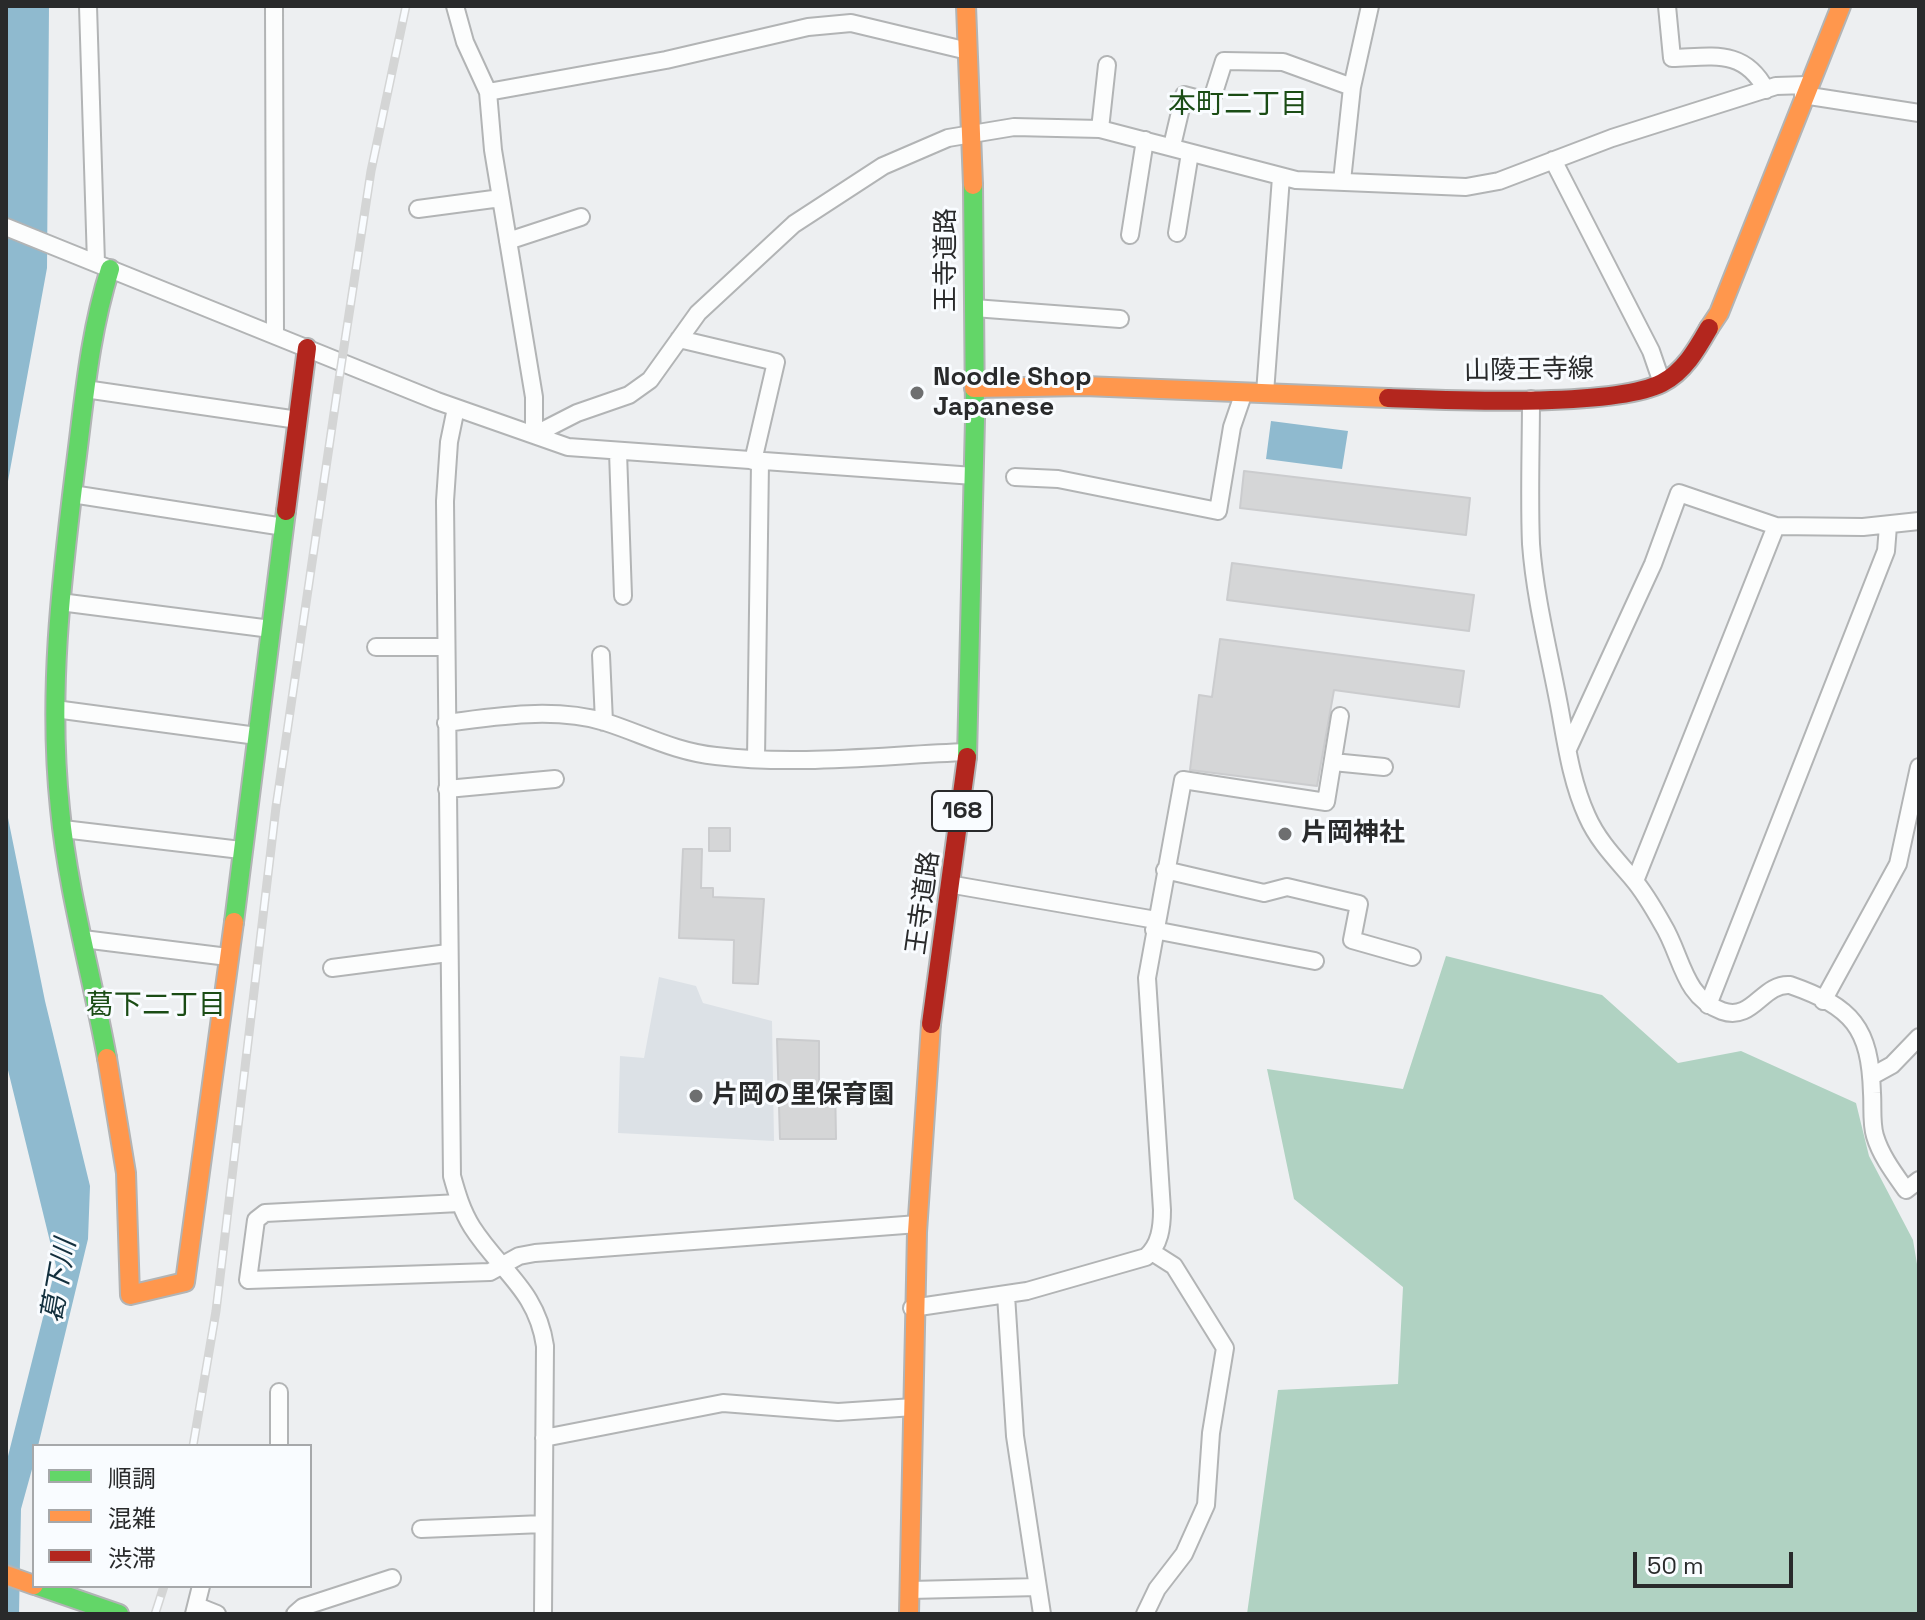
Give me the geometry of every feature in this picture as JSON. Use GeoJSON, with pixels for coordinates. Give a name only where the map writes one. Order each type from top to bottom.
{"type":"FeatureCollection","features":[{"type":"Feature","properties":{"kind":"main road","name":"王寺道路"},"geometry":{"type":"LineString","coordinates":[[909,1614],[914,1407],[912,1308],[923,1100],[954,885],[967,752],[974,476],[974,308],[973,132],[966,6]]}},
{"type":"Feature","properties":{"kind":"main road","name":"山陵王寺線"},"geometry":{"type":"LineString","coordinates":[[974,388],[1084,386],[1411,399],[1531,399],[1623,395],[1662,383],[1689,361],[1719,313],[1805,90],[1841,6]]}},
{"type":"Feature","properties":{"kind":"main road"},"geometry":{"type":"LineString","coordinates":[[103,266],[60,602],[55,709],[63,829],[128,1165],[133,1245],[130,1295],[185,1282],[307,348]]}},
{"type":"Feature","properties":{"kind":"main road"},"geometry":{"type":"LineString","coordinates":[[6,1575],[32,1584]]}},
{"type":"Feature","properties":{"kind":"main road"},"geometry":{"type":"LineString","coordinates":[[45,1588],[119,1614]]}},
{"type":"Feature","properties":{"kind":"street"},"geometry":{"type":"LineString","coordinates":[[88,6],[103,266]]}},
{"type":"Feature","properties":{"kind":"street"},"geometry":{"type":"LineString","coordinates":[[274,6],[275,335]]}},
{"type":"Feature","properties":{"kind":"street"},"geometry":{"type":"LineString","coordinates":[[455,6],[465,42],[488,92],[501,198],[534,397],[534,435]]}},
{"type":"Feature","properties":{"kind":"street"},"geometry":{"type":"LineString","coordinates":[[1342,181],[1352,87],[1370,6]]}},
{"type":"Feature","properties":{"kind":"street"},"geometry":{"type":"LineString","coordinates":[[1667,6],[1672,58],[1723,56],[1739,61],[1757,73],[1766,90]]}},
{"type":"Feature","properties":{"kind":"street"},"geometry":{"type":"LineString","coordinates":[[488,92],[666,60],[808,27],[851,23],[968,51]]}},
{"type":"Feature","properties":{"kind":"street"},"geometry":{"type":"LineString","coordinates":[[1172,146],[1184,95],[1211,102],[1224,61],[1283,62],[1352,87]]}},
{"type":"Feature","properties":{"kind":"street"},"geometry":{"type":"LineString","coordinates":[[1100,129],[1107,65]]}},
{"type":"Feature","properties":{"kind":"street"},"geometry":{"type":"LineString","coordinates":[[534,435],[577,413],[629,395],[650,380],[698,313],[794,224],[838,193],[917,149],[973,132],[1014,127],[1100,129],[1281,177],[1466,187],[1499,181],[1553,160],[1766,90],[1805,90],[1919,113]]}},
{"type":"Feature","properties":{"kind":"street"},"geometry":{"type":"LineString","coordinates":[[1130,235],[1145,140]]}},
{"type":"Feature","properties":{"kind":"street"},"geometry":{"type":"LineString","coordinates":[[1177,233],[1190,153]]}},
{"type":"Feature","properties":{"kind":"street"},"geometry":{"type":"LineString","coordinates":[[1553,160],[1651,351],[1662,383]]}},
{"type":"Feature","properties":{"kind":"street"},"geometry":{"type":"LineString","coordinates":[[1265,393],[1281,177]]}},
{"type":"Feature","properties":{"kind":"street"},"geometry":{"type":"LineString","coordinates":[[418,209],[501,198]]}},
{"type":"Feature","properties":{"kind":"street"},"geometry":{"type":"LineString","coordinates":[[508,241],[581,217]]}},
{"type":"Feature","properties":{"kind":"street"},"geometry":{"type":"LineString","coordinates":[[6,227],[456,408],[568,447],[974,476]]}},
{"type":"Feature","properties":{"kind":"street"},"geometry":{"type":"LineString","coordinates":[[974,308],[1120,319]]}},
{"type":"Feature","properties":{"kind":"street"},"geometry":{"type":"LineString","coordinates":[[679,339],[776,362],[757,462],[756,759]]}},
{"type":"Feature","properties":{"kind":"street"},"geometry":{"type":"LineString","coordinates":[[85,389],[298,420]]}},
{"type":"Feature","properties":{"kind":"street"},"geometry":{"type":"LineString","coordinates":[[1015,477],[1058,479],[1218,511],[1228,442],[1244,392]]}},
{"type":"Feature","properties":{"kind":"street"},"geometry":{"type":"LineString","coordinates":[[1531,399],[1531,545],[1568,749],[1587,818],[1609,852],[1635,881],[1671,937],[1693,992],[1708,1005],[1726,1013],[1740,1013],[1781,985],[1806,991],[1859,1027],[1868,1046],[1874,1132],[1881,1153],[1906,1190],[1919,1180]]}},
{"type":"Feature","properties":{"kind":"street"},"geometry":{"type":"LineString","coordinates":[[456,408],[446,469],[449,1144],[459,1203],[472,1228],[533,1303],[543,1326],[543,1614]]}},
{"type":"Feature","properties":{"kind":"street"},"geometry":{"type":"LineString","coordinates":[[618,452],[623,596]]}},
{"type":"Feature","properties":{"kind":"street"},"geometry":{"type":"LineString","coordinates":[[1568,749],[1653,564],[1679,493],[1776,526],[1888,526],[1919,521]]}},
{"type":"Feature","properties":{"kind":"street"},"geometry":{"type":"LineString","coordinates":[[72,494],[284,527]]}},
{"type":"Feature","properties":{"kind":"street"},"geometry":{"type":"LineString","coordinates":[[1635,881],[1776,526]]}},
{"type":"Feature","properties":{"kind":"street"},"geometry":{"type":"LineString","coordinates":[[1708,1005],[1886,551],[1888,526]]}},
{"type":"Feature","properties":{"kind":"street"},"geometry":{"type":"LineString","coordinates":[[60,602],[271,629]]}},
{"type":"Feature","properties":{"kind":"street"},"geometry":{"type":"LineString","coordinates":[[376,647],[446,647]]}},
{"type":"Feature","properties":{"kind":"street"},"geometry":{"type":"LineString","coordinates":[[601,655],[604,722]]}},
{"type":"Feature","properties":{"kind":"street"},"geometry":{"type":"LineString","coordinates":[[55,709],[257,736]]}},
{"type":"Feature","properties":{"kind":"street"},"geometry":{"type":"LineString","coordinates":[[446,723],[539,716],[604,722],[680,751],[756,759],[967,752]]}},
{"type":"Feature","properties":{"kind":"street"},"geometry":{"type":"LineString","coordinates":[[912,1308],[1006,1295],[1146,1257],[1152,1252],[1162,1220],[1147,978],[1183,780],[1326,802],[1340,716]]}},
{"type":"Feature","properties":{"kind":"street"},"geometry":{"type":"LineString","coordinates":[[1333,762],[1384,767]]}},
{"type":"Feature","properties":{"kind":"street"},"geometry":{"type":"LineString","coordinates":[[1823,1001],[1898,864],[1919,767]]}},
{"type":"Feature","properties":{"kind":"street"},"geometry":{"type":"LineString","coordinates":[[447,789],[555,779]]}},
{"type":"Feature","properties":{"kind":"street"},"geometry":{"type":"LineString","coordinates":[[63,829],[241,850]]}},
{"type":"Feature","properties":{"kind":"street"},"geometry":{"type":"LineString","coordinates":[[1165,870],[1264,893],[1287,887],[1359,904],[1352,940],[1412,957]]}},
{"type":"Feature","properties":{"kind":"street"},"geometry":{"type":"LineString","coordinates":[[954,885],[1315,961]]}},
{"type":"Feature","properties":{"kind":"street"},"geometry":{"type":"LineString","coordinates":[[83,939],[228,957]]}},
{"type":"Feature","properties":{"kind":"street"},"geometry":{"type":"LineString","coordinates":[[332,968],[448,953]]}},
{"type":"Feature","properties":{"kind":"street"},"geometry":{"type":"LineString","coordinates":[[1872,1076],[1892,1065],[1919,1037]]}},
{"type":"Feature","properties":{"kind":"street"},"geometry":{"type":"LineString","coordinates":[[459,1203],[265,1213],[256,1220],[248,1280],[490,1272],[535,1253],[918,1224]]}},
{"type":"Feature","properties":{"kind":"street"},"geometry":{"type":"LineString","coordinates":[[1145,1614],[1157,1589],[1184,1554],[1206,1505],[1211,1433],[1225,1348],[1174,1266],[1152,1252]]}},
{"type":"Feature","properties":{"kind":"street"},"geometry":{"type":"LineString","coordinates":[[1006,1295],[1015,1436],[1042,1614]]}},
{"type":"Feature","properties":{"kind":"street"},"geometry":{"type":"LineString","coordinates":[[279,1392],[279,1444]]}},
{"type":"Feature","properties":{"kind":"street"},"geometry":{"type":"LineString","coordinates":[[544,1438],[723,1403],[838,1412],[914,1407]]}},
{"type":"Feature","properties":{"kind":"street"},"geometry":{"type":"LineString","coordinates":[[421,1529],[543,1524]]}},
{"type":"Feature","properties":{"kind":"street"},"geometry":{"type":"LineString","coordinates":[[295,1614],[303,1607],[392,1578]]}},
{"type":"Feature","properties":{"kind":"street"},"geometry":{"type":"LineString","coordinates":[[910,1590],[1038,1587]]}},
{"type":"Feature","properties":{"kind":"street"},"geometry":{"type":"LineString","coordinates":[[201,1588],[196,1610],[217,1614]]}},
{"type":"Feature","properties":{"kind":"shaded area","name":"片岡の里保育園"},"geometry":{"type":"Polygon","coordinates":[[[659,977],[696,986],[703,1003],[772,1021],[774,1141],[618,1133],[620,1056],[644,1058],[659,977]]]}},
{"type":"Feature","properties":{"kind":"green space"},"geometry":{"type":"Polygon","coordinates":[[[1446,956],[1602,995],[1678,1063],[1741,1051],[1856,1103],[1869,1156],[1913,1240],[1919,1276],[1919,1614],[1247,1614],[1278,1390],[1398,1384],[1403,1287],[1294,1199],[1267,1069],[1403,1089],[1446,956]]]}},
{"type":"Feature","properties":{"kind":"water"},"geometry":{"type":"Polygon","coordinates":[[[7,6],[49,6],[47,268],[6,492],[7,6]]]}},
{"type":"Feature","properties":{"kind":"water"},"geometry":{"type":"Polygon","coordinates":[[[1271,421],[1348,431],[1342,469],[1266,459],[1271,421]]]}},
{"type":"Feature","properties":{"kind":"water","name":"葛下川"},"geometry":{"type":"Polygon","coordinates":[[[6,808],[45,1001],[90,1186],[88,1239],[38,1444],[32,1444],[32,1469],[21,1509],[19,1614],[6,1614],[6,1464],[56,1266],[6,1062],[6,808]]]}},
{"type":"Feature","properties":{"kind":"building"},"geometry":{"type":"Polygon","coordinates":[[[1244,471],[1470,498],[1466,535],[1240,508],[1244,471]]]}},
{"type":"Feature","properties":{"kind":"building"},"geometry":{"type":"Polygon","coordinates":[[[1232,563],[1474,595],[1469,631],[1227,600],[1232,563]]]}},
{"type":"Feature","properties":{"kind":"building"},"geometry":{"type":"Polygon","coordinates":[[[1220,639],[1464,671],[1459,707],[1334,690],[1317,786],[1190,770],[1199,695],[1212,697],[1220,639]]]}},
{"type":"Feature","properties":{"kind":"building"},"geometry":{"type":"Polygon","coordinates":[[[709,828],[730,828],[730,851],[709,851],[709,828]]]}},
{"type":"Feature","properties":{"kind":"building"},"geometry":{"type":"Polygon","coordinates":[[[683,849],[702,849],[701,888],[713,888],[713,897],[764,899],[758,984],[733,983],[734,940],[679,938],[683,849]]]}},
{"type":"Feature","properties":{"kind":"building"},"geometry":{"type":"Polygon","coordinates":[[[777,1039],[819,1041],[819,1081],[835,1081],[836,1139],[780,1139],[777,1039]]]}},
{"type":"Feature","properties":{"kind":"railway"},"geometry":{"type":"LineString","coordinates":[[193,1444],[216,1311],[276,807],[338,386],[371,171],[406,6]]}},
{"type":"Feature","properties":{"kind":"railway"},"geometry":{"type":"LineString","coordinates":[[155,1614],[163,1588]]}},
{"type":"Feature","properties":{"kind":"traffic: fast"},"geometry":{"type":"LineString","coordinates":[[967,757],[975,419],[973,185]]}},
{"type":"Feature","properties":{"kind":"traffic: fast"},"geometry":{"type":"LineString","coordinates":[[107,1058],[64,840],[55,724],[61,597],[84,395],[92,344],[110,269]]}},
{"type":"Feature","properties":{"kind":"traffic: fast"},"geometry":{"type":"LineString","coordinates":[[234,922],[286,511]]}},
{"type":"Feature","properties":{"kind":"traffic: fast"},"geometry":{"type":"LineString","coordinates":[[44,1588],[119,1614]]}},
{"type":"Feature","properties":{"kind":"traffic: slow"},"geometry":{"type":"LineString","coordinates":[[966,6],[973,185]]}},
{"type":"Feature","properties":{"kind":"traffic: slow"},"geometry":{"type":"LineString","coordinates":[[1709,328],[1719,313],[1841,6]]}},
{"type":"Feature","properties":{"kind":"traffic: slow"},"geometry":{"type":"LineString","coordinates":[[974,388],[1084,386],[1388,398]]}},
{"type":"Feature","properties":{"kind":"traffic: slow"},"geometry":{"type":"LineString","coordinates":[[107,1058],[126,1173],[130,1295],[185,1282],[234,922]]}},
{"type":"Feature","properties":{"kind":"traffic: slow"},"geometry":{"type":"LineString","coordinates":[[909,1614],[917,1232],[931,1024]]}},
{"type":"Feature","properties":{"kind":"traffic: slow"},"geometry":{"type":"LineString","coordinates":[[6,1575],[32,1584]]}},
{"type":"Feature","properties":{"kind":"traffic: jam"},"geometry":{"type":"LineString","coordinates":[[1388,398],[1529,401],[1639,391],[1662,383],[1677,373],[1695,352],[1709,328]]}},
{"type":"Feature","properties":{"kind":"traffic: jam"},"geometry":{"type":"LineString","coordinates":[[286,511],[307,348]]}},
{"type":"Feature","properties":{"kind":"traffic: jam"},"geometry":{"type":"LineString","coordinates":[[931,1024],[967,757]]}},
{"type":"Feature","properties":{"kind":"place","name":"Noodle Shop Japanese"},"geometry":{"type":"Point","coordinates":[917,393]}},
{"type":"Feature","properties":{"kind":"place","name":"片岡神社"},"geometry":{"type":"Point","coordinates":[1285,834]}},
{"type":"Feature","properties":{"kind":"place","name":"片岡の里保育園"},"geometry":{"type":"Point","coordinates":[696,1096]}},
{"type":"Feature","properties":{"kind":"district","name":"本町二丁目"},"geometry":{"type":"Point","coordinates":[1238,105]}},
{"type":"Feature","properties":{"kind":"district","name":"葛下二丁目"},"geometry":{"type":"Point","coordinates":[156,1006]}}]}
